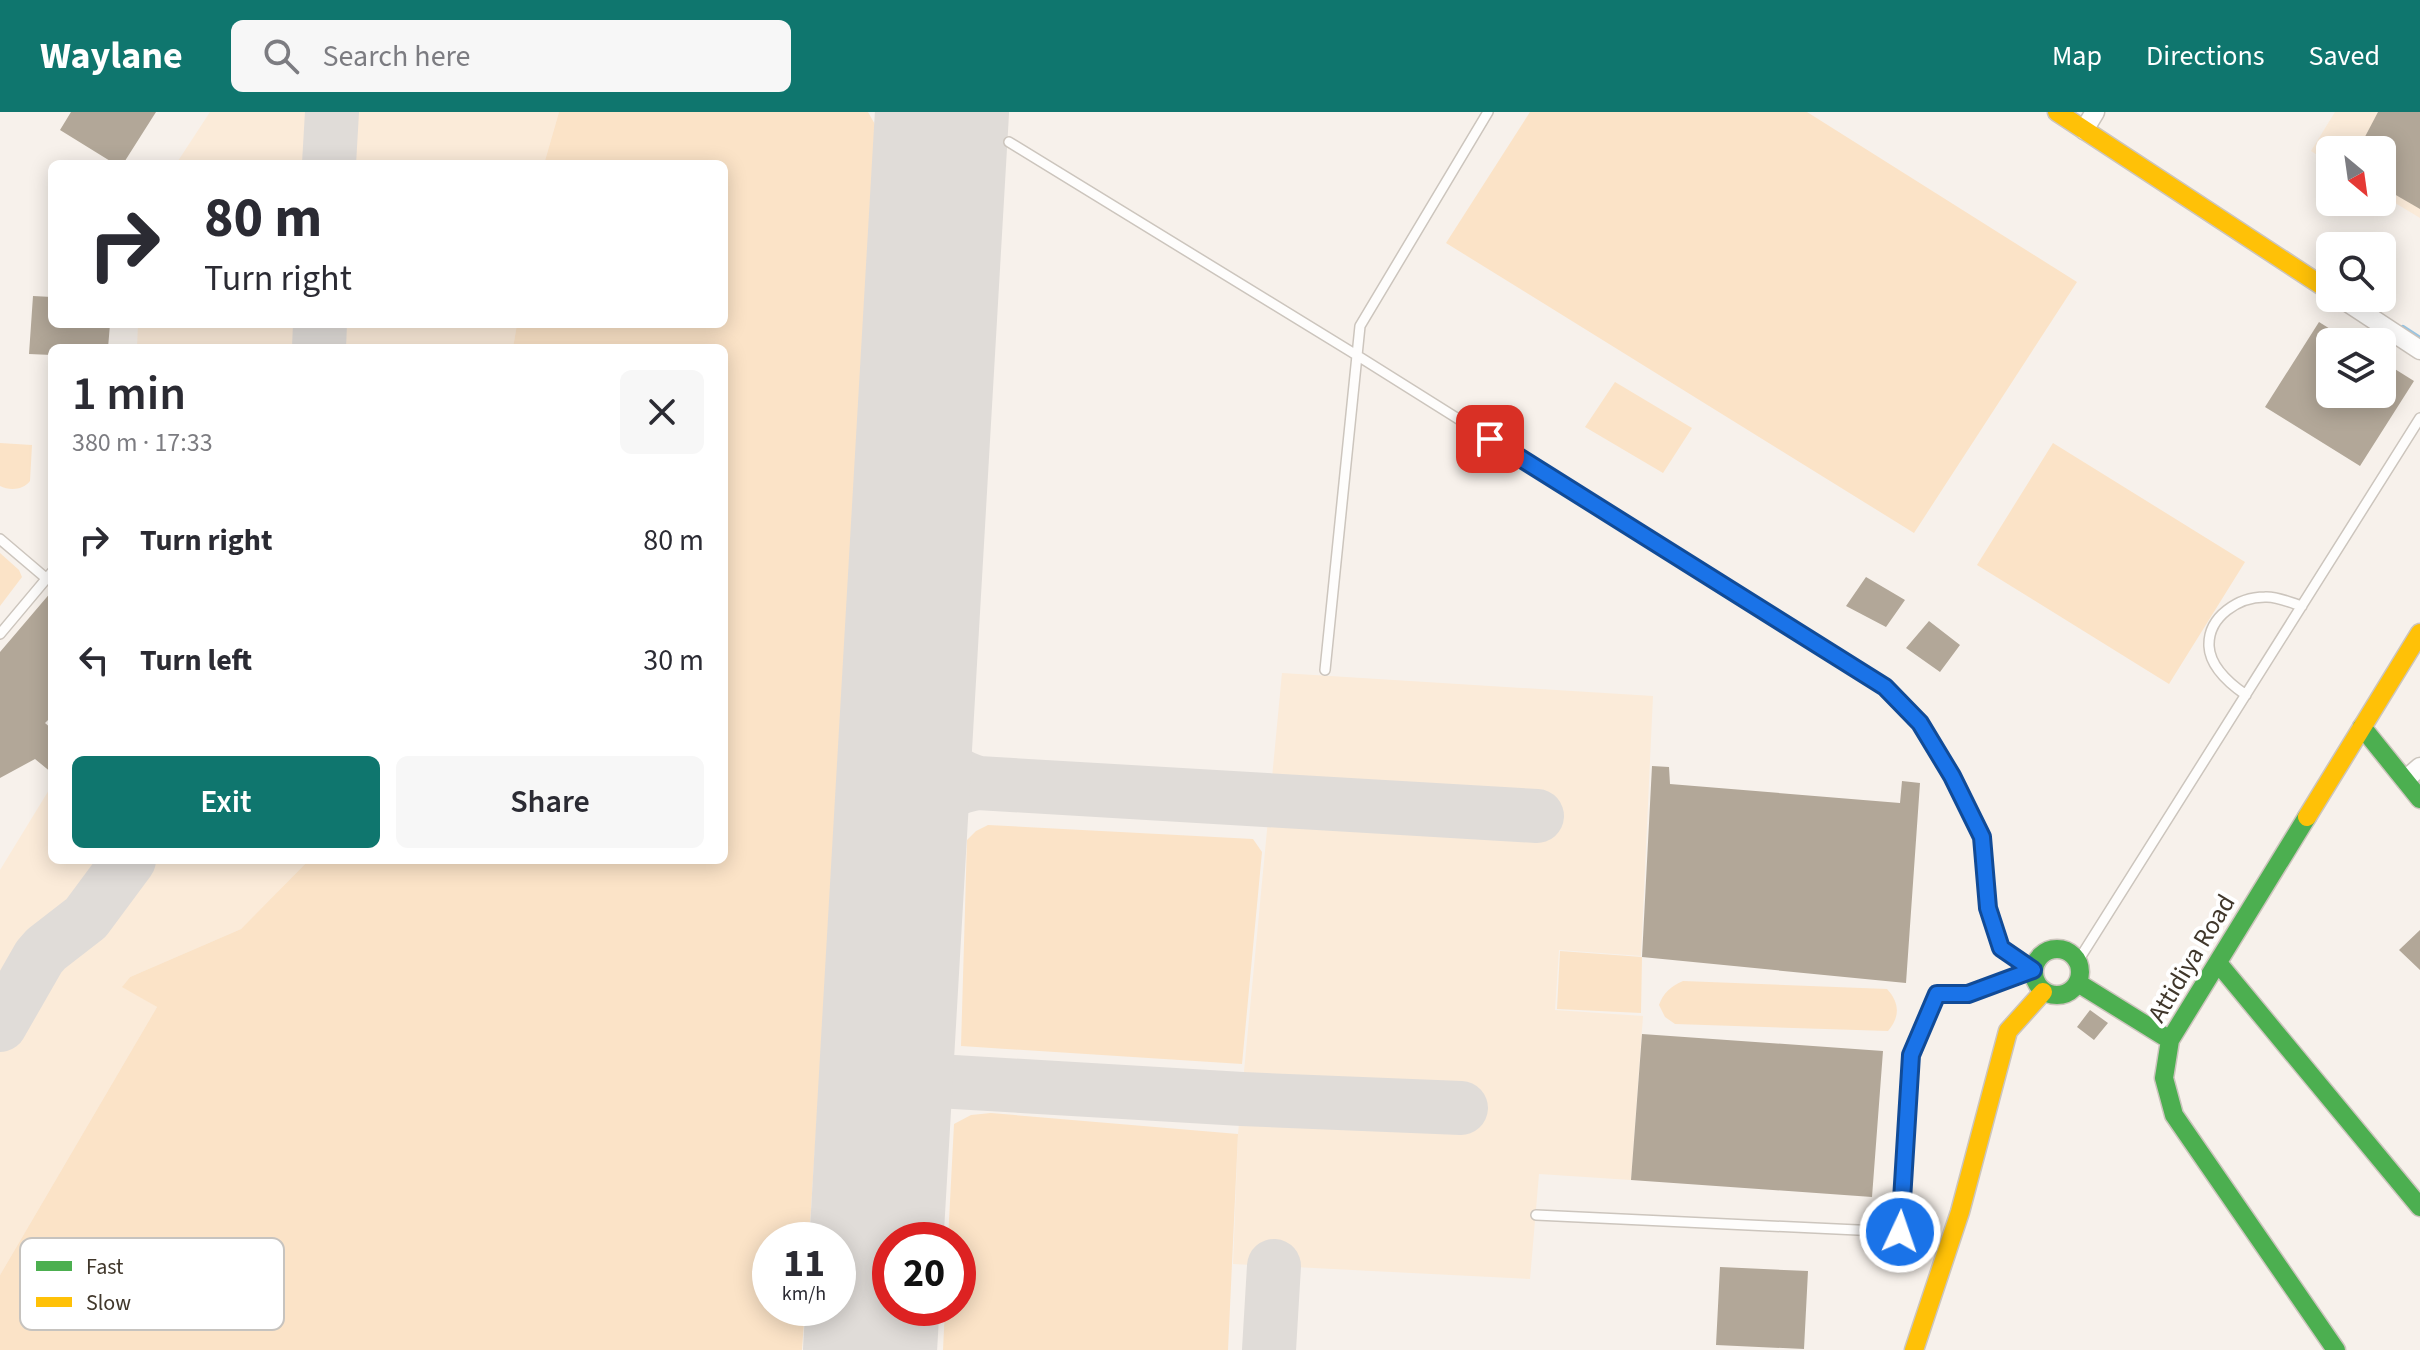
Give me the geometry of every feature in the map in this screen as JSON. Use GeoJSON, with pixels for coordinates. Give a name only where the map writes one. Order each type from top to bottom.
{"type":"FeatureCollection","features":[{"type":"Feature","properties":{"kind":"main road"},"geometry":{"type":"LineString","coordinates":[[2057,112],[2316,282]]}},
{"type":"Feature","properties":{"kind":"main road","name":"Attidiya Road"},"geometry":{"type":"LineString","coordinates":[[2336,1350],[2174,1115],[2164,1092],[2163,1063],[2170,1040],[2420,633]]}},
{"type":"Feature","properties":{"kind":"main road"},"geometry":{"type":"LineString","coordinates":[[2362,727],[2420,799]]}},
{"type":"Feature","properties":{"kind":"main road"},"geometry":{"type":"LineString","coordinates":[[2049,950],[2066,951],[2078,961],[2080,968],[2078,983],[2068,993],[2059,996],[2043,992],[2037,986],[2033,970],[2049,950]]}},
{"type":"Feature","properties":{"kind":"main road"},"geometry":{"type":"LineString","coordinates":[[2218,963],[2420,1207]]}},
{"type":"Feature","properties":{"kind":"main road"},"geometry":{"type":"LineString","coordinates":[[2078,983],[2170,1040]]}},
{"type":"Feature","properties":{"kind":"main road"},"geometry":{"type":"LineString","coordinates":[[1914,1350],[1960,1212],[2008,1031],[2043,992]]}},
{"type":"Feature","properties":{"kind":"street"},"geometry":{"type":"LineString","coordinates":[[2084,130],[2095,112]]}},
{"type":"Feature","properties":{"kind":"street"},"geometry":{"type":"LineString","coordinates":[[2362,312],[2420,350]]}},
{"type":"Feature","properties":{"kind":"street"},"geometry":{"type":"LineString","coordinates":[[2405,780],[2420,767]]}},
{"type":"Feature","properties":{"kind":"lane"},"geometry":{"type":"LineString","coordinates":[[1325,670],[1360,326],[1488,112]]}},
{"type":"Feature","properties":{"kind":"lane"},"geometry":{"type":"LineString","coordinates":[[1009,142],[1358,356],[1885,687],[1920,723],[1952,776],[1982,837],[1988,908],[2001,948],[2033,970]]}},
{"type":"Feature","properties":{"kind":"lane"},"geometry":{"type":"LineString","coordinates":[[2078,961],[2420,418]]}},
{"type":"Feature","properties":{"kind":"lane"},"geometry":{"type":"LineString","coordinates":[[0,539],[48,575]]}},
{"type":"Feature","properties":{"kind":"lane"},"geometry":{"type":"LineString","coordinates":[[0,634],[48,577]]}},
{"type":"Feature","properties":{"kind":"lane"},"geometry":{"type":"LineString","coordinates":[[2246,695],[2227,682],[2216,666],[2209,646],[2214,625],[2225,609],[2250,599],[2268,596],[2302,606]]}},
{"type":"Feature","properties":{"kind":"lane"},"geometry":{"type":"LineString","coordinates":[[1536,1215],[1900,1232],[1911,1055],[1937,994],[1968,994],[2033,970]]}},
{"type":"Feature","properties":{"kind":"shaded area"},"geometry":{"type":"Polygon","coordinates":[[[210,112],[559,112],[545,160],[179,160],[210,112]]]}},
{"type":"Feature","properties":{"kind":"shaded area"},"geometry":{"type":"Polygon","coordinates":[[[559,112],[868,112],[881,135],[810,1222],[752,1222],[752,1326],[804,1326],[802,1350],[0,1350],[0,1275],[20,1241],[20,1330],[284,1330],[284,1238],[22,1238],[157,1007],[122,987],[130,977],[241,929],[305,864],[728,864],[728,344],[514,344],[516,328],[728,328],[728,160],[545,160],[559,112]]]}},
{"type":"Feature","properties":{"kind":"shaded area"},"geometry":{"type":"Polygon","coordinates":[[[1530,112],[1807,112],[2077,282],[1914,533],[1446,243],[1530,112]]]}},
{"type":"Feature","properties":{"kind":"shaded area"},"geometry":{"type":"Polygon","coordinates":[[[2335,112],[2420,112],[2420,218],[2396,203],[2396,136],[2320,136],[2335,112]]]}},
{"type":"Feature","properties":{"kind":"shaded area"},"geometry":{"type":"Polygon","coordinates":[[[138,328],[516,328],[514,344],[137,344],[138,328]]]}},
{"type":"Feature","properties":{"kind":"shaded area"},"geometry":{"type":"Polygon","coordinates":[[[1615,382],[1692,428],[1663,473],[1585,427],[1615,382]]]}},
{"type":"Feature","properties":{"kind":"shaded area"},"geometry":{"type":"Polygon","coordinates":[[[0,443],[32,445],[30,481],[20,488],[0,486],[0,443]]]}},
{"type":"Feature","properties":{"kind":"shaded area"},"geometry":{"type":"Polygon","coordinates":[[[2053,443],[2245,562],[2169,684],[1977,565],[2053,443]]]}},
{"type":"Feature","properties":{"kind":"shaded area"},"geometry":{"type":"Polygon","coordinates":[[[0,553],[19,570],[22,577],[0,606],[0,553]]]}},
{"type":"Feature","properties":{"kind":"shaded area"},"geometry":{"type":"Polygon","coordinates":[[[1282,673],[1653,696],[1641,956],[1559,950],[1555,1010],[1643,1016],[1631,1180],[1539,1174],[1530,1279],[1233,1264],[1238,1134],[1282,673]]]}},
{"type":"Feature","properties":{"kind":"shaded area"},"geometry":{"type":"Polygon","coordinates":[[[48,792],[48,864],[305,864],[241,929],[130,977],[123,986],[157,1007],[0,1275],[0,870],[48,792]]]}},
{"type":"Feature","properties":{"kind":"shaded area"},"geometry":{"type":"Polygon","coordinates":[[[988,825],[1253,839],[1262,852],[1242,1064],[961,1046],[967,840],[988,825]]]}},
{"type":"Feature","properties":{"kind":"shaded area"},"geometry":{"type":"Polygon","coordinates":[[[1560,951],[1642,957],[1641,1013],[1557,1009],[1560,951]]]}},
{"type":"Feature","properties":{"kind":"shaded area"},"geometry":{"type":"Polygon","coordinates":[[[1683,981],[1887,989],[1896,1005],[1896,1015],[1888,1031],[1675,1024],[1665,1017],[1659,1005],[1668,990],[1683,981]]]}},
{"type":"Feature","properties":{"kind":"shaded area"},"geometry":{"type":"Polygon","coordinates":[[[991,1113],[1238,1134],[1228,1350],[943,1350],[944,1326],[976,1326],[976,1222],[949,1222],[954,1124],[971,1115],[991,1113]]]}},
{"type":"Feature","properties":{"kind":"building"},"geometry":{"type":"Polygon","coordinates":[[[71,112],[156,112],[126,160],[109,160],[60,130],[71,112]]]}},
{"type":"Feature","properties":{"kind":"building"},"geometry":{"type":"Polygon","coordinates":[[[2378,112],[2420,112],[2420,209],[2396,195],[2396,136],[2365,136],[2378,112]]]}},
{"type":"Feature","properties":{"kind":"building"},"geometry":{"type":"Polygon","coordinates":[[[33,296],[48,297],[48,328],[110,328],[108,344],[48,344],[48,355],[29,354],[33,296]]]}},
{"type":"Feature","properties":{"kind":"building"},"geometry":{"type":"Polygon","coordinates":[[[2319,322],[2329,328],[2316,328],[2316,408],[2396,408],[2396,370],[2414,381],[2360,466],[2265,407],[2319,322]]]}},
{"type":"Feature","properties":{"kind":"building"},"geometry":{"type":"Polygon","coordinates":[[[1866,577],[1905,600],[1886,627],[1846,606],[1866,577]]]}},
{"type":"Feature","properties":{"kind":"building"},"geometry":{"type":"Polygon","coordinates":[[[48,596],[48,720],[45,723],[48,726],[48,770],[35,759],[0,778],[0,652],[48,596]]]}},
{"type":"Feature","properties":{"kind":"building"},"geometry":{"type":"Polygon","coordinates":[[[1929,621],[1960,645],[1940,672],[1906,648],[1929,621]]]}},
{"type":"Feature","properties":{"kind":"building"},"geometry":{"type":"Polygon","coordinates":[[[1652,766],[1669,767],[1670,784],[1900,803],[1902,781],[1920,783],[1906,983],[1642,957],[1652,766]]]}},
{"type":"Feature","properties":{"kind":"building"},"geometry":{"type":"Polygon","coordinates":[[[2420,930],[2420,970],[2399,950],[2420,930]]]}},
{"type":"Feature","properties":{"kind":"building"},"geometry":{"type":"Polygon","coordinates":[[[2090,1010],[2108,1023],[2094,1040],[2077,1027],[2090,1010]]]}},
{"type":"Feature","properties":{"kind":"building"},"geometry":{"type":"Polygon","coordinates":[[[1642,1034],[1883,1051],[1872,1197],[1631,1180],[1642,1034]]]}},
{"type":"Feature","properties":{"kind":"building"},"geometry":{"type":"Polygon","coordinates":[[[1720,1267],[1808,1271],[1804,1349],[1716,1345],[1720,1267]]]}},
{"type":"Feature","properties":{"kind":"waterway"},"geometry":{"type":"LineString","coordinates":[[2403,328],[2420,339]]}},
{"type":"Feature","properties":{"kind":"taxiway"},"geometry":{"type":"LineString","coordinates":[[329,160],[332,112]]}},
{"type":"Feature","properties":{"kind":"taxiway"},"geometry":{"type":"LineString","coordinates":[[933,112],[939,156]]}},
{"type":"Feature","properties":{"kind":"taxiway"},"geometry":{"type":"LineString","coordinates":[[319,344],[320,328]]}},
{"type":"Feature","properties":{"kind":"taxiway"},"geometry":{"type":"LineString","coordinates":[[908,691],[928,749],[948,769],[978,783]]}},
{"type":"Feature","properties":{"kind":"taxiway"},"geometry":{"type":"LineString","coordinates":[[898,860],[917,818],[935,799],[978,783],[1537,816]]}},
{"type":"Feature","properties":{"kind":"taxiway"},"geometry":{"type":"LineString","coordinates":[[0,1025],[39,957],[86,918],[126,864]]}},
{"type":"Feature","properties":{"kind":"taxiway"},"geometry":{"type":"LineString","coordinates":[[886,1078],[1242,1099],[1461,1108]]}},
{"type":"Feature","properties":{"kind":"taxiway"},"geometry":{"type":"LineString","coordinates":[[1269,1350],[1274,1266]]}},
{"type":"Feature","properties":{"kind":"runway"},"geometry":{"type":"LineString","coordinates":[[870,1350],[942,112]]}},
{"type":"Feature","properties":{"kind":"traffic: fast"},"geometry":{"type":"LineString","coordinates":[[2362,727],[2420,799]]}},
{"type":"Feature","properties":{"kind":"traffic: fast"},"geometry":{"type":"LineString","coordinates":[[2307,817],[2170,1040],[2164,1078],[2174,1115],[2336,1350]]}},
{"type":"Feature","properties":{"kind":"traffic: fast"},"geometry":{"type":"LineString","coordinates":[[2057,949],[2066,950],[2073,956],[2079,963],[2080,972],[2079,981],[2073,988],[2066,994],[2057,995],[2048,994],[2041,988],[2035,981],[2034,972],[2035,963],[2041,956],[2048,950],[2057,949]]}},
{"type":"Feature","properties":{"kind":"traffic: fast"},"geometry":{"type":"LineString","coordinates":[[2218,963],[2420,1207]]}},
{"type":"Feature","properties":{"kind":"traffic: fast"},"geometry":{"type":"LineString","coordinates":[[2078,983],[2170,1040]]}},
{"type":"Feature","properties":{"kind":"traffic: slow"},"geometry":{"type":"LineString","coordinates":[[2057,112],[2316,282]]}},
{"type":"Feature","properties":{"kind":"traffic: slow"},"geometry":{"type":"LineString","coordinates":[[2307,817],[2420,633]]}},
{"type":"Feature","properties":{"kind":"traffic: slow"},"geometry":{"type":"LineString","coordinates":[[1914,1350],[1960,1212],[2008,1031],[2043,992]]}},
{"type":"Feature","properties":{"kind":"route"},"geometry":{"type":"LineString","coordinates":[[1490,439],[1885,687],[1920,723],[1952,776],[1982,837],[1988,908],[2001,948],[2033,970],[1968,994],[1937,994],[1911,1055],[1900,1232]]}}]}
